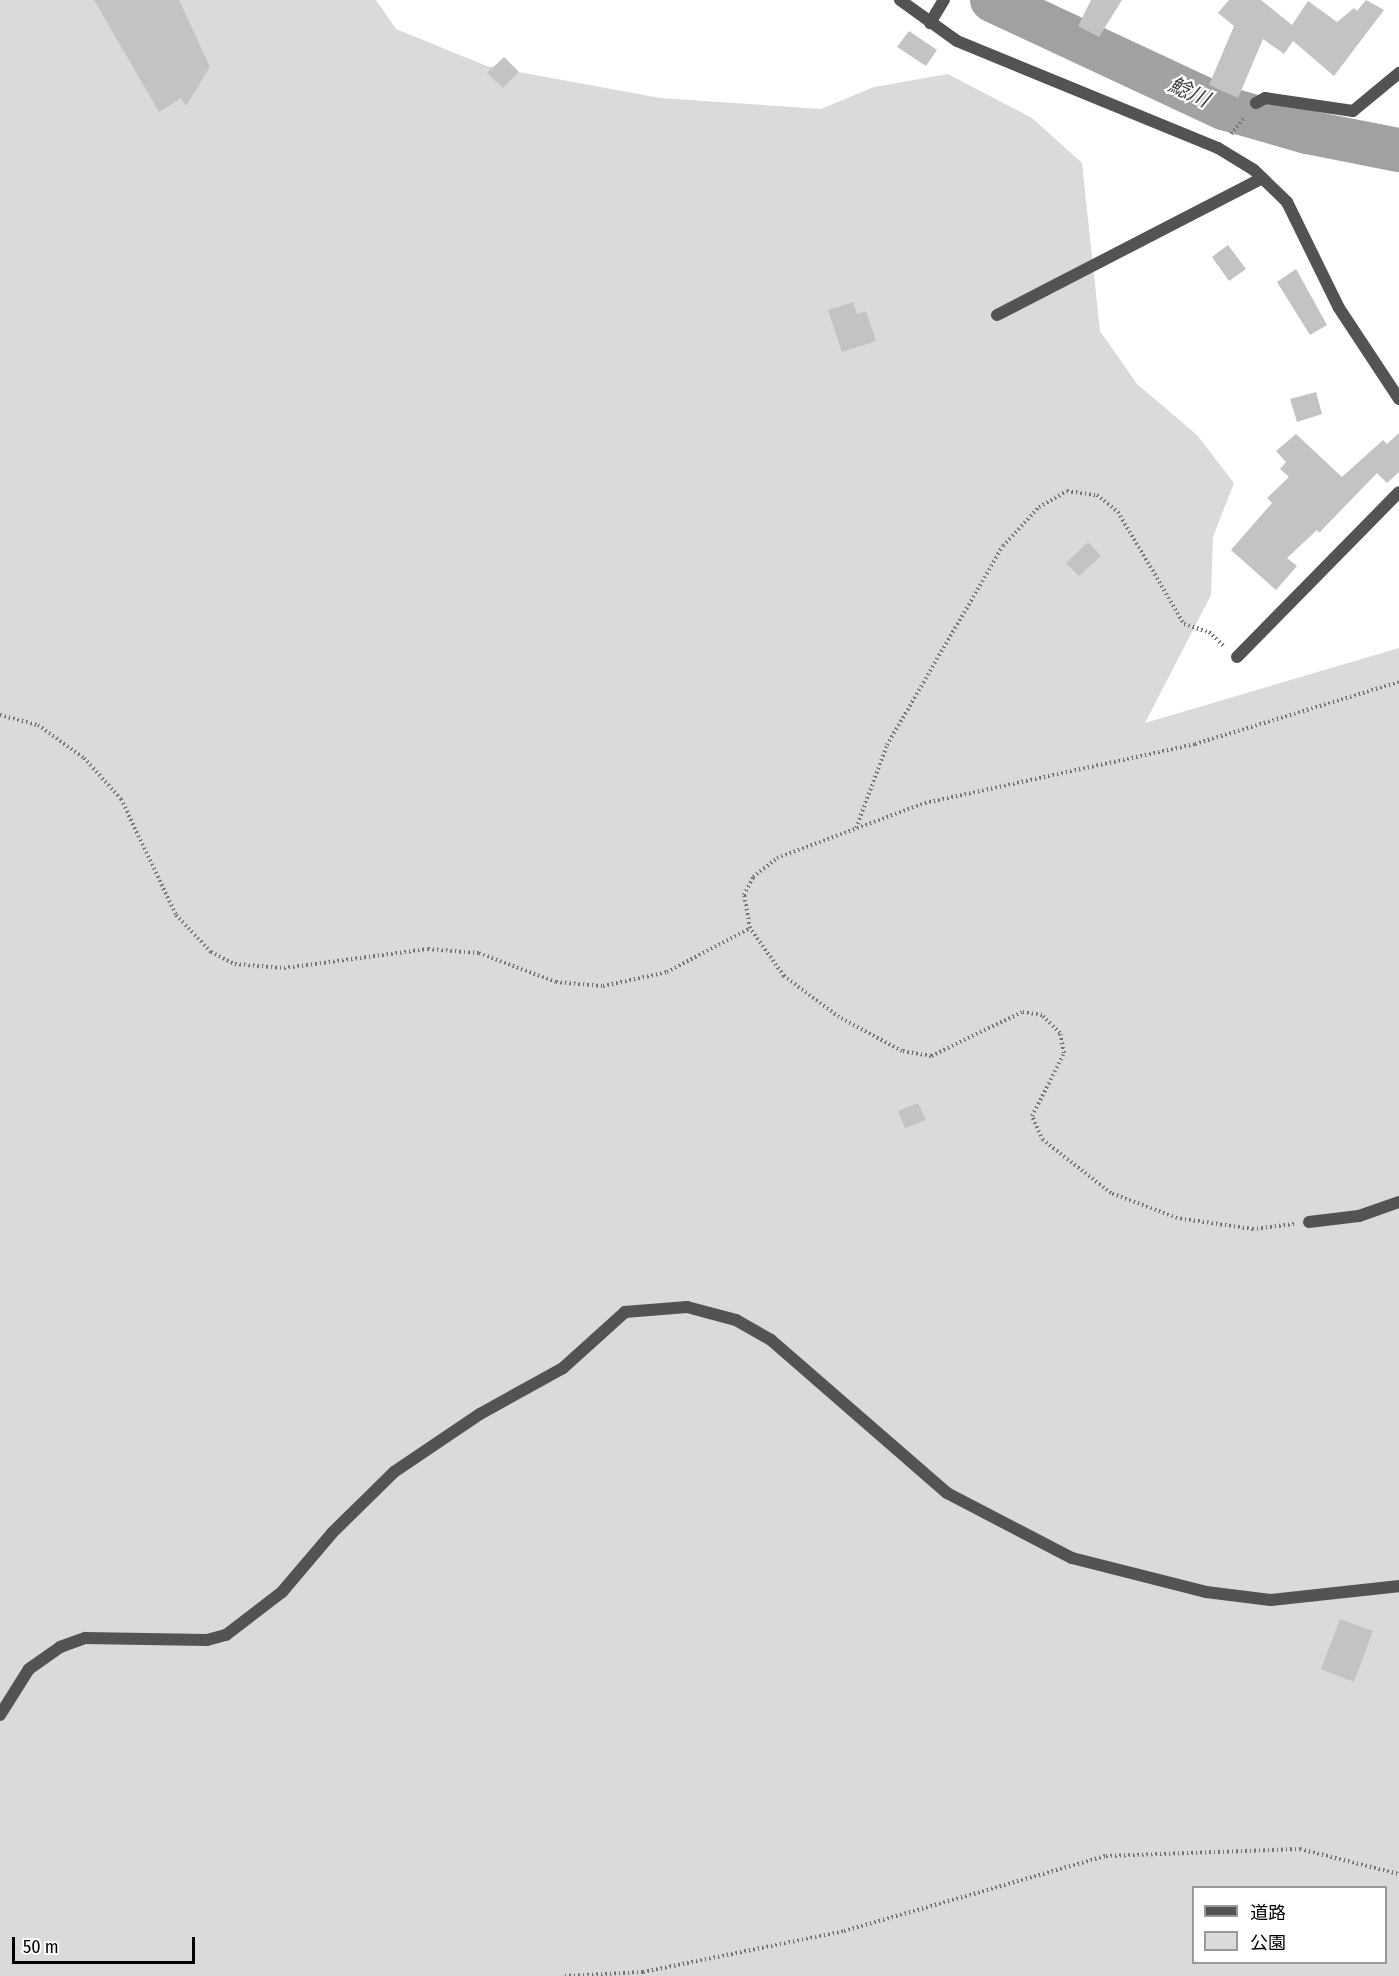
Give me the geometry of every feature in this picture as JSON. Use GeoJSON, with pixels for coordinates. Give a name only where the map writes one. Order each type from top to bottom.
{"type":"FeatureCollection","features":[{"type":"Feature","properties":{"kind":"street"},"geometry":{"type":"LineString","coordinates":[[900,0],[957,40],[1218,148],[1262,178],[1287,202],[1340,308],[1399,399]]}},
{"type":"Feature","properties":{"kind":"street"},"geometry":{"type":"LineString","coordinates":[[930,23],[944,0]]}},
{"type":"Feature","properties":{"kind":"street"},"geometry":{"type":"LineString","coordinates":[[1256,103],[1265,98],[1353,111],[1399,73]]}},
{"type":"Feature","properties":{"kind":"street"},"geometry":{"type":"LineString","coordinates":[[997,315],[1262,178]]}},
{"type":"Feature","properties":{"kind":"street"},"geometry":{"type":"LineString","coordinates":[[1237,657],[1399,492]]}},
{"type":"Feature","properties":{"kind":"street"},"geometry":{"type":"LineString","coordinates":[[1309,1222],[1359,1216],[1399,1202]]}},
{"type":"Feature","properties":{"kind":"street"},"geometry":{"type":"LineString","coordinates":[[0,1715],[29,1669],[60,1647],[85,1638],[207,1640],[226,1635],[282,1592],[333,1533],[394,1472],[480,1414],[563,1368],[625,1312],[687,1307],[736,1320],[771,1340],[947,1493],[1072,1558],[1206,1592],[1271,1600],[1399,1586]]}},
{"type":"Feature","properties":{"kind":"path"},"geometry":{"type":"LineString","coordinates":[[856,828],[887,746],[1003,546],[1039,507],[1067,491],[1097,495],[1118,512],[1184,624],[1209,632],[1237,657]]}},
{"type":"Feature","properties":{"kind":"path"},"geometry":{"type":"LineString","coordinates":[[1309,1222],[1253,1229],[1176,1218],[1111,1193],[1042,1140],[1032,1116],[1064,1053],[1060,1033],[1042,1015],[1022,1012],[930,1056],[902,1051],[839,1017],[784,976],[750,928],[744,895],[753,877],[777,858],[925,803],[1195,744],[1399,682]]}},
{"type":"Feature","properties":{"kind":"path"},"geometry":{"type":"LineString","coordinates":[[0,715],[38,725],[84,758],[121,799],[176,915],[211,952],[235,964],[284,969],[428,950],[479,952],[556,982],[603,986],[667,972],[750,928]]}},
{"type":"Feature","properties":{"kind":"path"},"geometry":{"type":"LineString","coordinates":[[565,1976],[643,1972],[844,1931],[1106,1856],[1300,1849],[1399,1874]]}},
{"type":"Feature","properties":{"kind":"green space"},"geometry":{"type":"Polygon","coordinates":[[[0,0],[376,0],[396,29],[487,66],[660,98],[821,109],[874,87],[948,74],[1032,118],[1082,163],[1100,331],[1137,384],[1197,435],[1234,483],[1213,537],[1211,595],[1145,723],[1399,648],[1399,1976],[0,1976],[0,0]]]}},
{"type":"Feature","properties":{"kind":"building"},"geometry":{"type":"Polygon","coordinates":[[[94,0],[179,0],[210,67],[186,106],[181,98],[159,112],[94,0]]]}},
{"type":"Feature","properties":{"kind":"building"},"geometry":{"type":"Polygon","coordinates":[[[1091,0],[1122,0],[1099,37],[1078,26],[1091,0]]]}},
{"type":"Feature","properties":{"kind":"building"},"geometry":{"type":"Polygon","coordinates":[[[1229,0],[1261,0],[1292,25],[1308,1],[1337,22],[1354,8],[1357,11],[1366,0],[1384,10],[1334,76],[1293,41],[1284,54],[1263,39],[1238,98],[1209,85],[1234,26],[1218,13],[1229,0]]]}},
{"type":"Feature","properties":{"kind":"building"},"geometry":{"type":"Polygon","coordinates":[[[909,31],[937,50],[926,66],[897,47],[909,31]]]}},
{"type":"Feature","properties":{"kind":"building"},"geometry":{"type":"Polygon","coordinates":[[[504,57],[519,72],[503,88],[487,73],[504,57]]]}},
{"type":"Feature","properties":{"kind":"building"},"geometry":{"type":"Polygon","coordinates":[[[1228,245],[1246,269],[1229,281],[1212,257],[1228,245]]]}},
{"type":"Feature","properties":{"kind":"building"},"geometry":{"type":"Polygon","coordinates":[[[1296,269],[1327,325],[1310,335],[1277,282],[1296,269]]]}},
{"type":"Feature","properties":{"kind":"building"},"geometry":{"type":"Polygon","coordinates":[[[853,302],[857,314],[866,311],[876,341],[842,352],[828,310],[853,302]]]}},
{"type":"Feature","properties":{"kind":"building"},"geometry":{"type":"Polygon","coordinates":[[[1316,392],[1322,414],[1297,422],[1290,399],[1316,392]]]}},
{"type":"Feature","properties":{"kind":"building"},"geometry":{"type":"Polygon","coordinates":[[[1399,433],[1399,472],[1387,483],[1377,473],[1319,533],[1317,530],[1287,558],[1297,566],[1276,590],[1231,550],[1272,503],[1267,498],[1289,477],[1280,469],[1286,462],[1276,451],[1296,434],[1342,477],[1383,440],[1387,444],[1399,433]]]}},
{"type":"Feature","properties":{"kind":"building"},"geometry":{"type":"Polygon","coordinates":[[[1088,542],[1101,556],[1079,576],[1066,563],[1088,542]]]}},
{"type":"Feature","properties":{"kind":"building"},"geometry":{"type":"Polygon","coordinates":[[[918,1103],[926,1120],[905,1128],[898,1111],[918,1103]]]}},
{"type":"Feature","properties":{"kind":"building"},"geometry":{"type":"Polygon","coordinates":[[[1340,1619],[1373,1631],[1354,1682],[1321,1669],[1340,1619]]]}},
{"type":"Feature","properties":{"kind":"waterway","name":"鯰川"},"geometry":{"type":"LineString","coordinates":[[992,0],[1224,108],[1307,132],[1399,150]]}}]}
